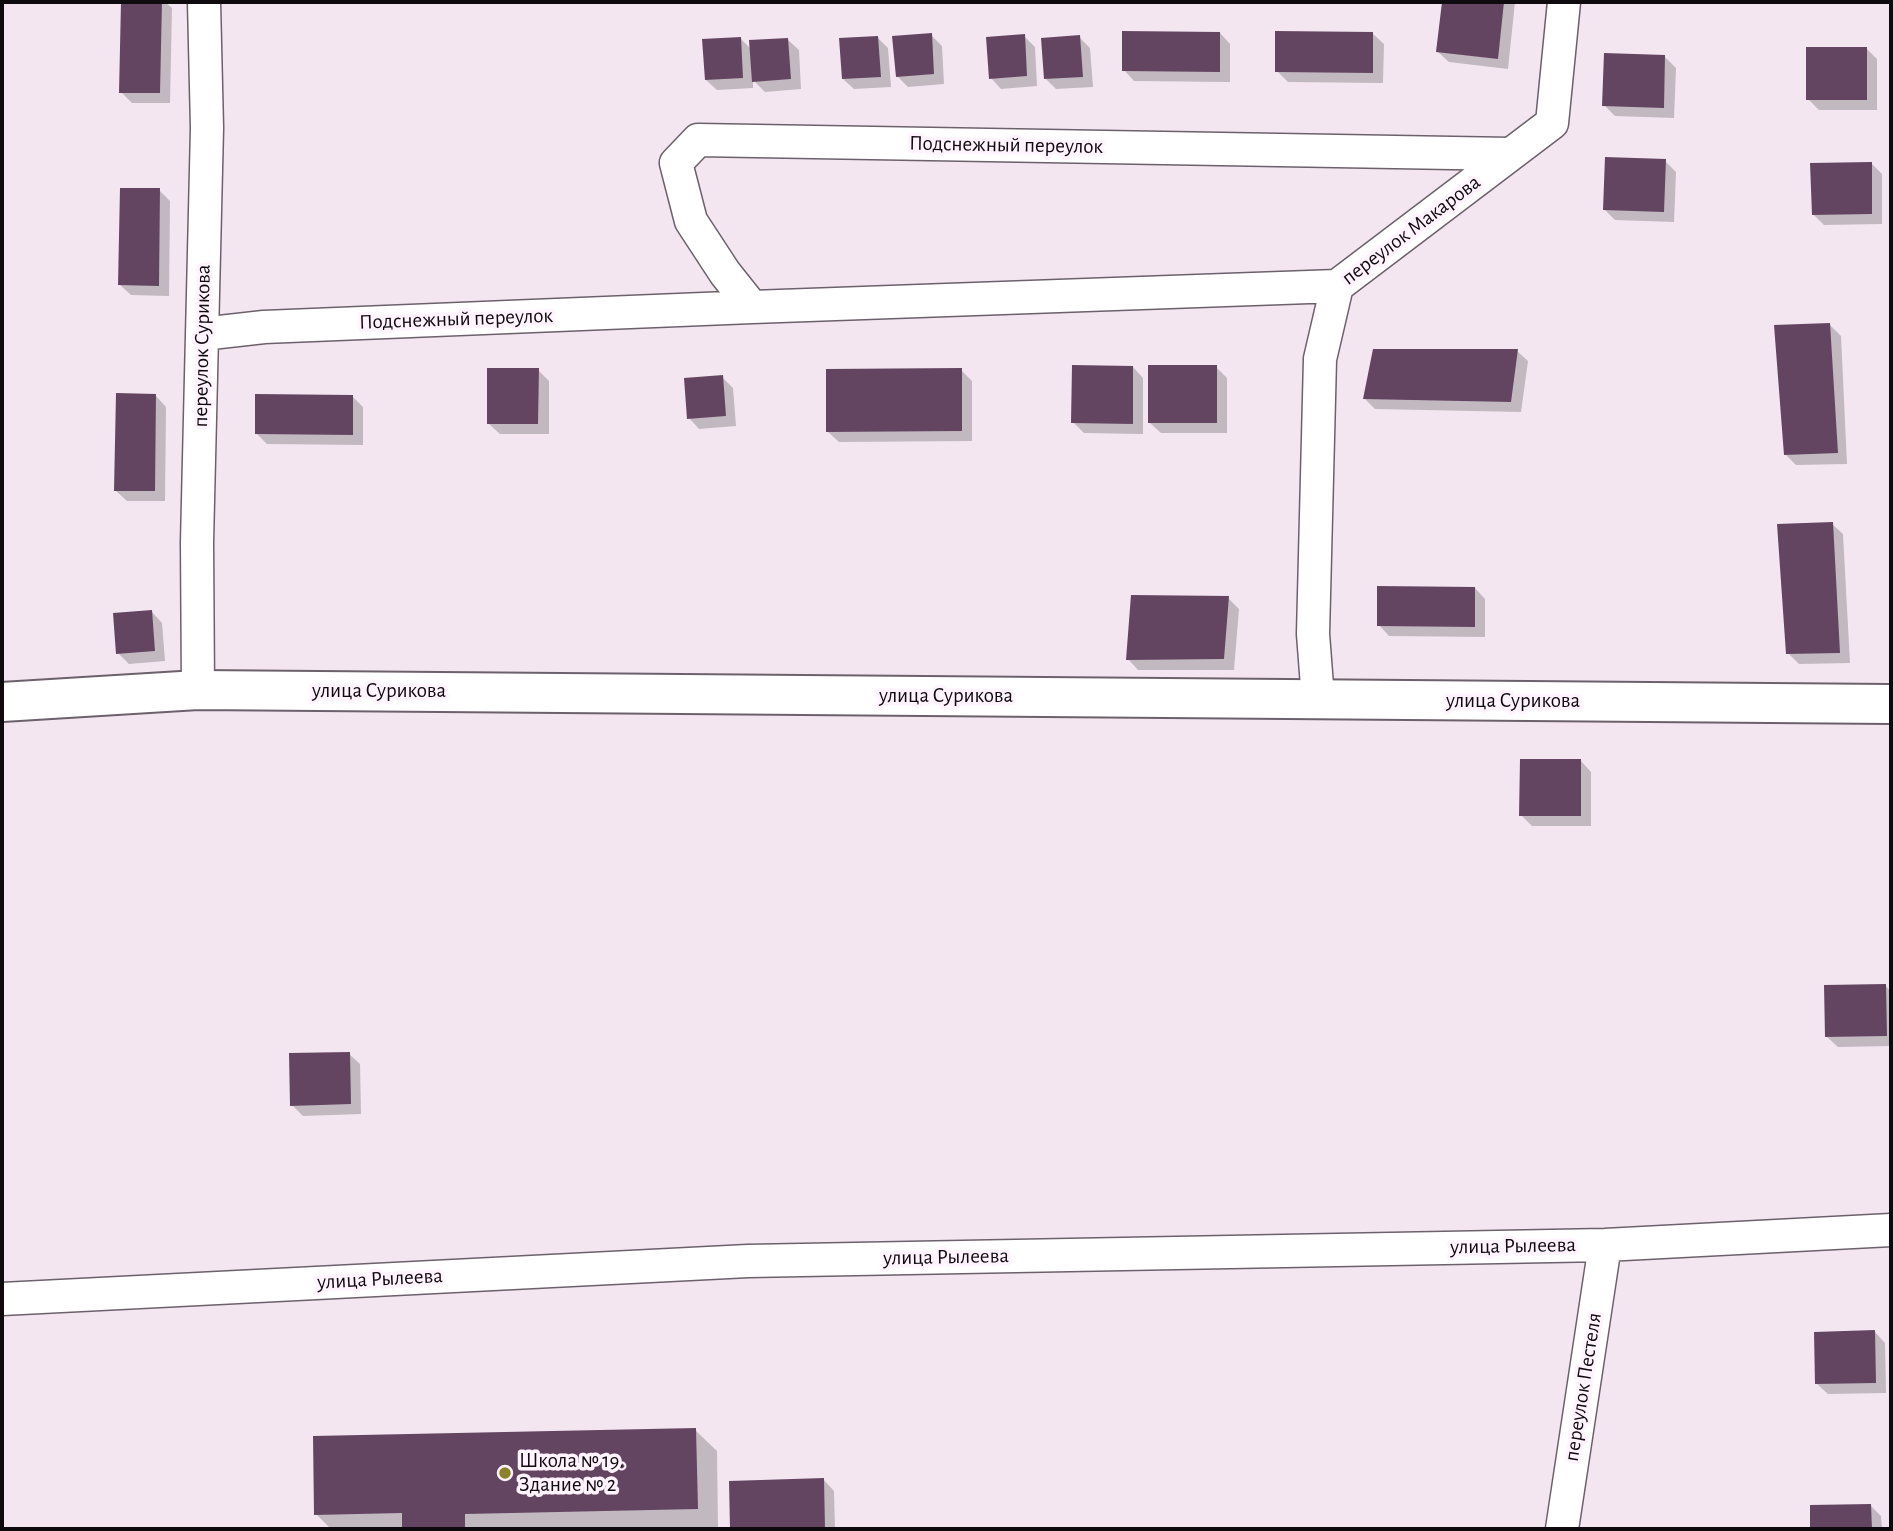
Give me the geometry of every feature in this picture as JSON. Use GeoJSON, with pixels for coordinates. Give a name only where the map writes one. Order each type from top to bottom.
{"type":"FeatureCollection","features":[{"type":"Feature","properties":{"kind":"main road","name":"улица Сурикова"},"geometry":{"type":"LineString","coordinates":[[2,702],[198,690],[1891,704]]}},
{"type":"Feature","properties":{"kind":"street","name":"переулок Сурикова"},"geometry":{"type":"LineString","coordinates":[[198,690],[197,541],[207,128],[204,2]]}},
{"type":"Feature","properties":{"kind":"street","name":"переулок Макарова"},"geometry":{"type":"LineString","coordinates":[[1318,699],[1313,634],[1321,359],[1337,286],[1552,123],[1564,2]]}},
{"type":"Feature","properties":{"kind":"street","name":"Подснежный переулок"},"geometry":{"type":"LineString","coordinates":[[752,307],[725,273],[691,221],[676,163],[698,140],[1511,154]]}},
{"type":"Feature","properties":{"kind":"street","name":"Подснежный переулок"},"geometry":{"type":"LineString","coordinates":[[202,334],[278,326],[1337,286]]}},
{"type":"Feature","properties":{"kind":"street","name":"улица Рылеева"},"geometry":{"type":"LineString","coordinates":[[2,1299],[748,1261],[1605,1245],[1891,1230]]}},
{"type":"Feature","properties":{"kind":"street","name":"переулок Пестеля"},"geometry":{"type":"LineString","coordinates":[[1562,1529],[1605,1245]]}},
{"type":"Feature","properties":{"kind":"building"},"geometry":{"type":"Polygon","coordinates":[[[121,2],[162,2],[160,93],[119,93],[121,2]]]}},
{"type":"Feature","properties":{"kind":"building"},"geometry":{"type":"Polygon","coordinates":[[[1442,2],[1504,2],[1498,59],[1436,52],[1442,2]]]}},
{"type":"Feature","properties":{"kind":"building"},"geometry":{"type":"Polygon","coordinates":[[[1122,31],[1220,32],[1220,72],[1122,71],[1122,31]]]}},
{"type":"Feature","properties":{"kind":"building"},"geometry":{"type":"Polygon","coordinates":[[[1275,31],[1373,32],[1373,73],[1275,72],[1275,31]]]}},
{"type":"Feature","properties":{"kind":"building"},"geometry":{"type":"Polygon","coordinates":[[[932,33],[934,74],[896,77],[892,36],[932,33]]]}},
{"type":"Feature","properties":{"kind":"building"},"geometry":{"type":"Polygon","coordinates":[[[1025,34],[1027,76],[989,79],[986,37],[1025,34]]]}},
{"type":"Feature","properties":{"kind":"building"},"geometry":{"type":"Polygon","coordinates":[[[1080,35],[1083,77],[1044,79],[1041,38],[1080,35]]]}},
{"type":"Feature","properties":{"kind":"building"},"geometry":{"type":"Polygon","coordinates":[[[878,36],[881,77],[842,79],[839,38],[878,36]]]}},
{"type":"Feature","properties":{"kind":"building"},"geometry":{"type":"Polygon","coordinates":[[[741,37],[743,78],[705,80],[702,39],[741,37]]]}},
{"type":"Feature","properties":{"kind":"building"},"geometry":{"type":"Polygon","coordinates":[[[788,38],[791,79],[752,82],[749,40],[788,38]]]}},
{"type":"Feature","properties":{"kind":"building"},"geometry":{"type":"Polygon","coordinates":[[[1806,47],[1867,47],[1867,100],[1806,100],[1806,47]]]}},
{"type":"Feature","properties":{"kind":"building"},"geometry":{"type":"Polygon","coordinates":[[[1604,53],[1665,55],[1664,108],[1602,106],[1604,53]]]}},
{"type":"Feature","properties":{"kind":"building"},"geometry":{"type":"Polygon","coordinates":[[[1605,157],[1666,159],[1664,212],[1603,210],[1605,157]]]}},
{"type":"Feature","properties":{"kind":"building"},"geometry":{"type":"Polygon","coordinates":[[[1872,162],[1872,214],[1812,215],[1810,163],[1872,162]]]}},
{"type":"Feature","properties":{"kind":"building"},"geometry":{"type":"Polygon","coordinates":[[[120,188],[160,188],[159,286],[118,285],[120,188]]]}},
{"type":"Feature","properties":{"kind":"building"},"geometry":{"type":"Polygon","coordinates":[[[1830,323],[1838,453],[1784,455],[1774,325],[1830,323]]]}},
{"type":"Feature","properties":{"kind":"building"},"geometry":{"type":"Polygon","coordinates":[[[1373,349],[1518,349],[1511,402],[1363,399],[1373,349]]]}},
{"type":"Feature","properties":{"kind":"building"},"geometry":{"type":"Polygon","coordinates":[[[1072,365],[1133,366],[1133,424],[1071,423],[1072,365]]]}},
{"type":"Feature","properties":{"kind":"building"},"geometry":{"type":"Polygon","coordinates":[[[1148,365],[1217,365],[1217,423],[1148,423],[1148,365]]]}},
{"type":"Feature","properties":{"kind":"building"},"geometry":{"type":"Polygon","coordinates":[[[487,368],[539,368],[538,424],[487,424],[487,368]]]}},
{"type":"Feature","properties":{"kind":"building"},"geometry":{"type":"Polygon","coordinates":[[[962,368],[962,431],[826,432],[826,369],[962,368]]]}},
{"type":"Feature","properties":{"kind":"building"},"geometry":{"type":"Polygon","coordinates":[[[723,375],[726,416],[687,419],[684,378],[723,375]]]}},
{"type":"Feature","properties":{"kind":"building"},"geometry":{"type":"Polygon","coordinates":[[[116,393],[156,394],[155,491],[114,491],[116,393]]]}},
{"type":"Feature","properties":{"kind":"building"},"geometry":{"type":"Polygon","coordinates":[[[255,394],[353,395],[353,435],[255,434],[255,394]]]}},
{"type":"Feature","properties":{"kind":"building"},"geometry":{"type":"Polygon","coordinates":[[[1833,522],[1840,653],[1786,654],[1777,524],[1833,522]]]}},
{"type":"Feature","properties":{"kind":"building"},"geometry":{"type":"Polygon","coordinates":[[[1377,586],[1475,587],[1475,627],[1377,626],[1377,586]]]}},
{"type":"Feature","properties":{"kind":"building"},"geometry":{"type":"Polygon","coordinates":[[[1131,595],[1229,596],[1224,659],[1126,660],[1131,595]]]}},
{"type":"Feature","properties":{"kind":"building"},"geometry":{"type":"Polygon","coordinates":[[[152,610],[155,651],[116,654],[113,613],[152,610]]]}},
{"type":"Feature","properties":{"kind":"building"},"geometry":{"type":"Polygon","coordinates":[[[1520,759],[1581,759],[1581,816],[1519,816],[1520,759]]]}},
{"type":"Feature","properties":{"kind":"building"},"geometry":{"type":"Polygon","coordinates":[[[1886,984],[1887,1036],[1825,1037],[1824,985],[1886,984]]]}},
{"type":"Feature","properties":{"kind":"building"},"geometry":{"type":"Polygon","coordinates":[[[350,1052],[351,1104],[290,1106],[289,1053],[350,1052]]]}},
{"type":"Feature","properties":{"kind":"building"},"geometry":{"type":"Polygon","coordinates":[[[1875,1330],[1876,1383],[1815,1384],[1814,1332],[1875,1330]]]}},
{"type":"Feature","properties":{"kind":"building","name":"Школа № 19. Здание № 2"},"geometry":{"type":"Polygon","coordinates":[[[696,1428],[698,1509],[465,1514],[465,1529],[402,1529],[402,1513],[314,1515],[313,1436],[696,1428]]]}},
{"type":"Feature","properties":{"kind":"building"},"geometry":{"type":"Polygon","coordinates":[[[824,1478],[825,1529],[730,1529],[729,1481],[824,1478]]]}},
{"type":"Feature","properties":{"kind":"building"},"geometry":{"type":"Polygon","coordinates":[[[1871,1504],[1872,1529],[1810,1529],[1810,1505],[1871,1504]]]}},
{"type":"Feature","properties":{"kind":"place","name":"Школа № 19. Здание № 2"},"geometry":{"type":"Point","coordinates":[505,1473]}}]}
